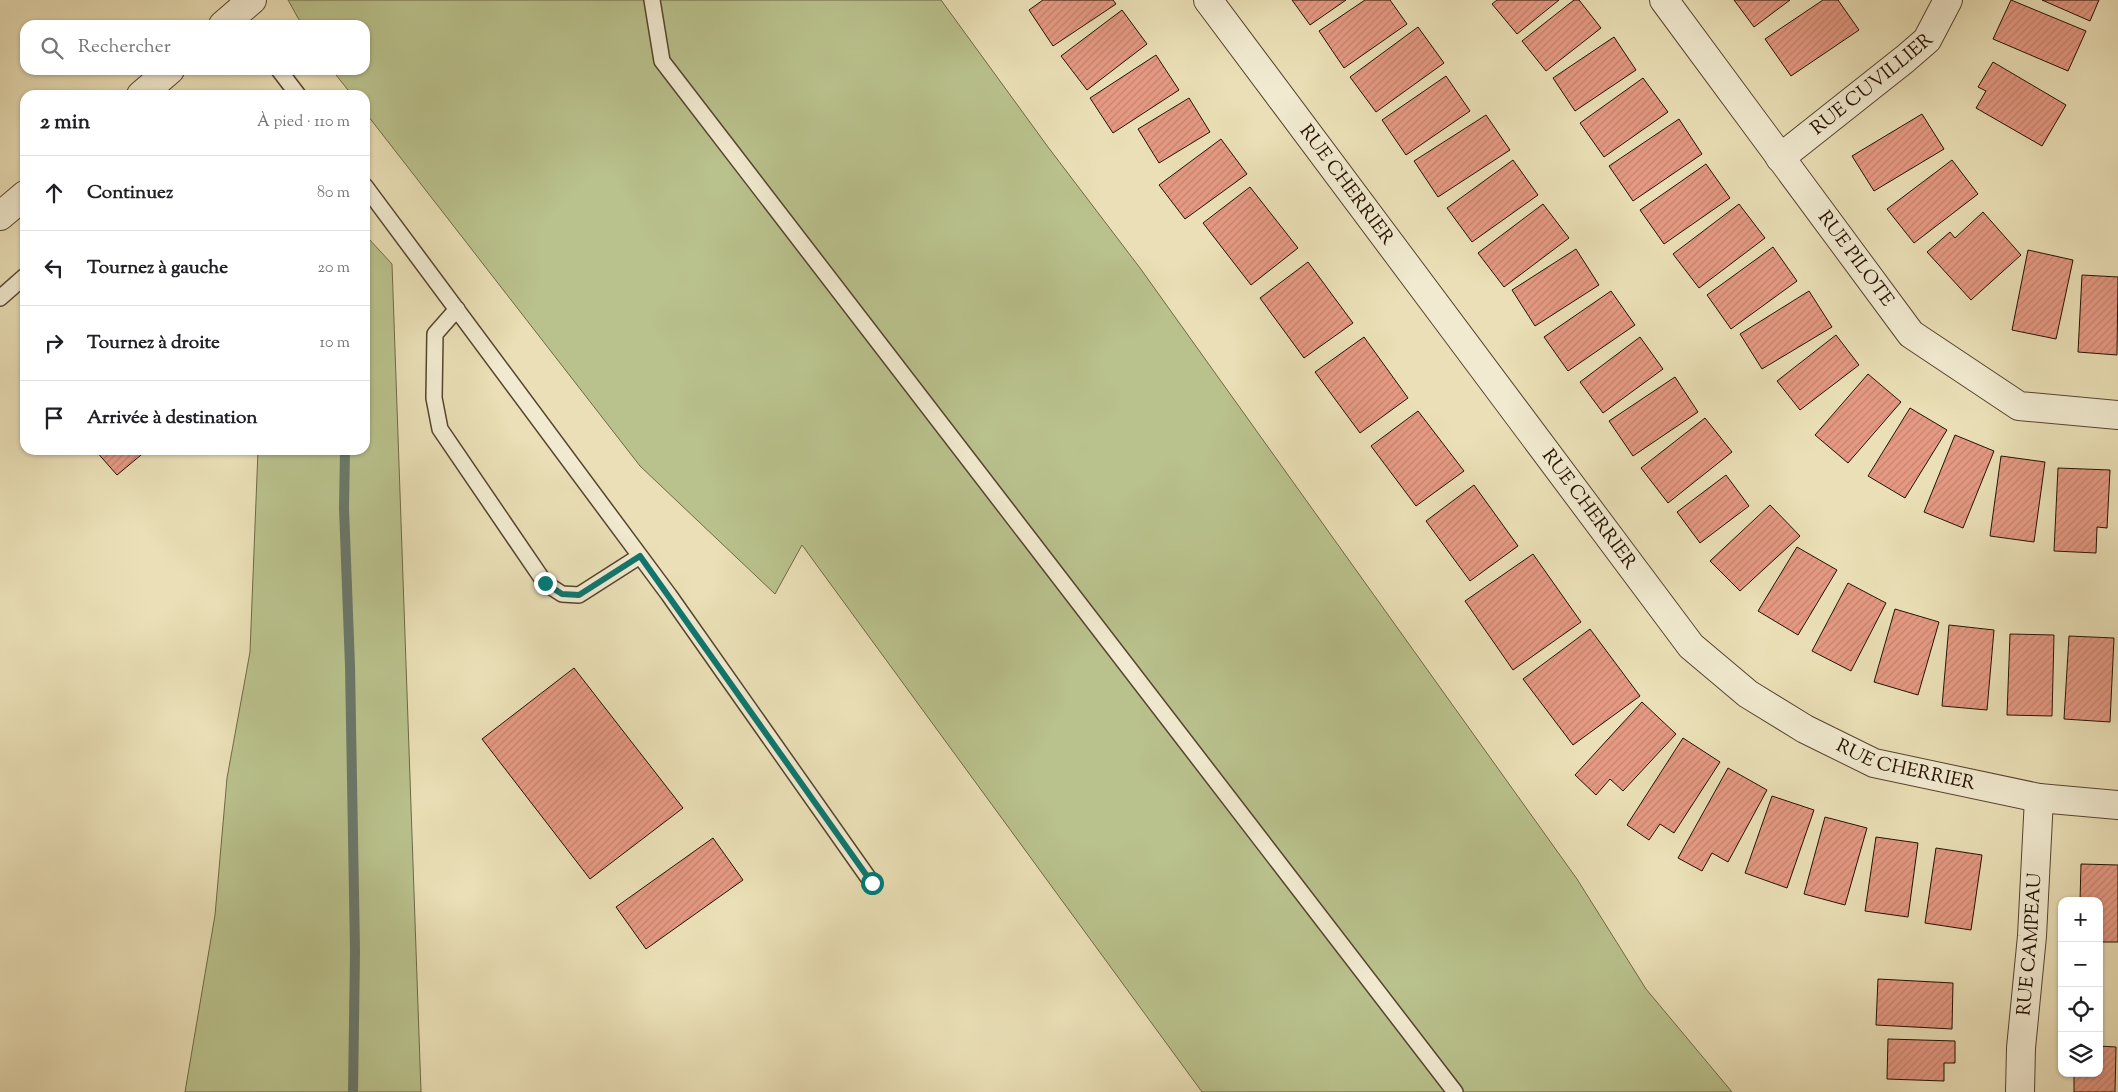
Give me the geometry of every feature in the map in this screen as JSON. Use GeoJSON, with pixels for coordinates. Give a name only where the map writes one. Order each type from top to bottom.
{"type":"FeatureCollection","features":[{"type":"Feature","properties":{"kind":"street","name":"RUE CHERRIER"},"geometry":{"type":"LineString","coordinates":[[1208,0],[1691,646],[1748,694],[1805,729],[1874,763],[2039,798],[2118,805]]}},
{"type":"Feature","properties":{"kind":"street","name":"RUE PILOTE"},"geometry":{"type":"LineString","coordinates":[[1664,0],[1911,334],[2019,406],[2118,415]]}},
{"type":"Feature","properties":{"kind":"street","name":"RUE CUVILLIER"},"geometry":{"type":"LineString","coordinates":[[1780,158],[1905,60],[1926,40],[1948,0]]}},
{"type":"Feature","properties":{"kind":"street"},"geometry":{"type":"LineString","coordinates":[[147,90],[164,75]]}},
{"type":"Feature","properties":{"kind":"street"},"geometry":{"type":"LineString","coordinates":[[0,216],[20,199]]}},
{"type":"Feature","properties":{"kind":"street","name":"RUE CAMPEAU"},"geometry":{"type":"LineString","coordinates":[[2020,1092],[2021,1048],[2032,936],[2039,798]]}},
{"type":"Feature","properties":{"kind":"lane"},"geometry":{"type":"LineString","coordinates":[[652,0],[662,61],[1455,1092]]}},
{"type":"Feature","properties":{"kind":"lane"},"geometry":{"type":"LineString","coordinates":[[283,75],[294,90]]}},
{"type":"Feature","properties":{"kind":"lane"},"geometry":{"type":"LineString","coordinates":[[370,193],[640,556],[872,883]]}},
{"type":"Feature","properties":{"kind":"lane"},"geometry":{"type":"LineString","coordinates":[[0,298],[20,280]]}},
{"type":"Feature","properties":{"kind":"lane"},"geometry":{"type":"LineString","coordinates":[[457,309],[435,334],[434,398],[440,429],[545,583],[562,594],[579,595],[640,556]]}},
{"type":"Feature","properties":{"kind":"green space"},"geometry":{"type":"Polygon","coordinates":[[[288,0],[941,0],[1048,147],[1140,268],[1577,879],[1646,989],[1732,1092],[1202,1092],[802,545],[775,594],[640,466],[370,118],[370,90],[348,90],[336,75],[370,75],[370,20],[299,20],[288,0]]]}},
{"type":"Feature","properties":{"kind":"green space"},"geometry":{"type":"Polygon","coordinates":[[[370,240],[392,264],[421,1092],[185,1092],[215,915],[227,778],[250,652],[258,455],[370,455],[370,240]]]}},
{"type":"Feature","properties":{"kind":"building"},"geometry":{"type":"Polygon","coordinates":[[[1043,0],[1113,0],[1116,4],[1053,46],[1029,10],[1043,0]]]}},
{"type":"Feature","properties":{"kind":"building"},"geometry":{"type":"Polygon","coordinates":[[[1292,0],[1346,0],[1310,25],[1292,0]]]}},
{"type":"Feature","properties":{"kind":"building"},"geometry":{"type":"Polygon","coordinates":[[[1365,0],[1390,0],[1407,24],[1344,68],[1319,31],[1365,0]]]}},
{"type":"Feature","properties":{"kind":"building"},"geometry":{"type":"Polygon","coordinates":[[[1497,0],[1559,0],[1517,34],[1492,4],[1497,0]]]}},
{"type":"Feature","properties":{"kind":"building"},"geometry":{"type":"Polygon","coordinates":[[[1574,0],[1579,0],[1601,28],[1546,71],[1522,41],[1574,0]]]}},
{"type":"Feature","properties":{"kind":"building"},"geometry":{"type":"Polygon","coordinates":[[[1734,0],[1790,0],[1754,27],[1734,0]]]}},
{"type":"Feature","properties":{"kind":"building"},"geometry":{"type":"Polygon","coordinates":[[[1823,0],[1838,0],[1859,30],[1791,76],[1765,39],[1823,0]]]}},
{"type":"Feature","properties":{"kind":"building"},"geometry":{"type":"Polygon","coordinates":[[[2011,0],[2086,31],[2068,71],[1993,39],[2011,0]]]}},
{"type":"Feature","properties":{"kind":"building"},"geometry":{"type":"Polygon","coordinates":[[[2042,0],[2099,0],[2090,21],[2042,0]]]}},
{"type":"Feature","properties":{"kind":"building"},"geometry":{"type":"Polygon","coordinates":[[[1122,10],[1147,44],[1087,90],[1061,56],[1122,10]]]}},
{"type":"Feature","properties":{"kind":"building"},"geometry":{"type":"Polygon","coordinates":[[[1418,27],[1444,63],[1376,112],[1350,77],[1418,27]]]}},
{"type":"Feature","properties":{"kind":"building"},"geometry":{"type":"Polygon","coordinates":[[[1614,37],[1636,70],[1575,111],[1553,78],[1614,37]]]}},
{"type":"Feature","properties":{"kind":"building"},"geometry":{"type":"Polygon","coordinates":[[[1156,55],[1179,90],[1113,133],[1090,98],[1156,55]]]}},
{"type":"Feature","properties":{"kind":"building"},"geometry":{"type":"Polygon","coordinates":[[[1993,62],[2066,105],[2042,146],[1976,108],[1986,91],[1978,87],[1993,62]]]}},
{"type":"Feature","properties":{"kind":"building"},"geometry":{"type":"Polygon","coordinates":[[[1446,76],[1470,111],[1406,155],[1382,120],[1446,76]]]}},
{"type":"Feature","properties":{"kind":"building"},"geometry":{"type":"Polygon","coordinates":[[[1643,78],[1668,112],[1604,157],[1580,123],[1643,78]]]}},
{"type":"Feature","properties":{"kind":"building"},"geometry":{"type":"Polygon","coordinates":[[[1189,98],[1210,132],[1159,163],[1138,129],[1189,98]]]}},
{"type":"Feature","properties":{"kind":"building"},"geometry":{"type":"Polygon","coordinates":[[[1922,114],[1944,149],[1874,191],[1852,156],[1922,114]]]}},
{"type":"Feature","properties":{"kind":"building"},"geometry":{"type":"Polygon","coordinates":[[[1486,115],[1510,150],[1438,197],[1414,161],[1486,115]]]}},
{"type":"Feature","properties":{"kind":"building"},"geometry":{"type":"Polygon","coordinates":[[[1679,119],[1702,154],[1633,201],[1609,166],[1679,119]]]}},
{"type":"Feature","properties":{"kind":"building"},"geometry":{"type":"Polygon","coordinates":[[[1221,139],[1247,174],[1185,219],[1159,185],[1221,139]]]}},
{"type":"Feature","properties":{"kind":"building"},"geometry":{"type":"Polygon","coordinates":[[[1513,160],[1538,195],[1472,242],[1447,208],[1513,160]]]}},
{"type":"Feature","properties":{"kind":"building"},"geometry":{"type":"Polygon","coordinates":[[[1952,160],[1978,194],[1914,243],[1887,209],[1952,160]]]}},
{"type":"Feature","properties":{"kind":"building"},"geometry":{"type":"Polygon","coordinates":[[[1706,164],[1730,198],[1664,244],[1640,210],[1706,164]]]}},
{"type":"Feature","properties":{"kind":"building"},"geometry":{"type":"Polygon","coordinates":[[[1250,187],[1298,248],[1251,285],[1203,223],[1250,187]]]}},
{"type":"Feature","properties":{"kind":"building"},"geometry":{"type":"Polygon","coordinates":[[[1543,204],[1569,238],[1504,287],[1478,253],[1543,204]]]}},
{"type":"Feature","properties":{"kind":"building"},"geometry":{"type":"Polygon","coordinates":[[[1739,204],[1765,238],[1699,288],[1673,254],[1739,204]]]}},
{"type":"Feature","properties":{"kind":"building"},"geometry":{"type":"Polygon","coordinates":[[[1983,212],[2021,255],[1971,300],[1927,252],[1950,232],[1955,238],[1983,212]]]}},
{"type":"Feature","properties":{"kind":"building"},"geometry":{"type":"Polygon","coordinates":[[[1773,247],[1797,281],[1731,329],[1707,295],[1773,247]]]}},
{"type":"Feature","properties":{"kind":"building"},"geometry":{"type":"Polygon","coordinates":[[[1576,249],[1599,285],[1535,326],[1512,290],[1576,249]]]}},
{"type":"Feature","properties":{"kind":"building"},"geometry":{"type":"Polygon","coordinates":[[[2028,250],[2073,260],[2056,339],[2012,330],[2028,250]]]}},
{"type":"Feature","properties":{"kind":"building"},"geometry":{"type":"Polygon","coordinates":[[[1308,262],[1353,323],[1304,358],[1260,298],[1308,262]]]}},
{"type":"Feature","properties":{"kind":"building"},"geometry":{"type":"Polygon","coordinates":[[[2082,275],[2118,277],[2117,355],[2078,352],[2082,275]]]}},
{"type":"Feature","properties":{"kind":"building"},"geometry":{"type":"Polygon","coordinates":[[[1611,291],[1635,325],[1568,371],[1544,337],[1611,291]]]}},
{"type":"Feature","properties":{"kind":"building"},"geometry":{"type":"Polygon","coordinates":[[[1809,291],[1832,327],[1762,369],[1740,334],[1809,291]]]}},
{"type":"Feature","properties":{"kind":"building"},"geometry":{"type":"Polygon","coordinates":[[[1836,335],[1859,365],[1800,410],[1777,381],[1836,335]]]}},
{"type":"Feature","properties":{"kind":"building"},"geometry":{"type":"Polygon","coordinates":[[[1364,337],[1408,398],[1360,433],[1315,372],[1364,337]]]}},
{"type":"Feature","properties":{"kind":"building"},"geometry":{"type":"Polygon","coordinates":[[[1640,337],[1663,369],[1603,413],[1580,382],[1640,337]]]}},
{"type":"Feature","properties":{"kind":"building"},"geometry":{"type":"Polygon","coordinates":[[[1868,374],[1901,402],[1848,463],[1815,435],[1868,374]]]}},
{"type":"Feature","properties":{"kind":"building"},"geometry":{"type":"Polygon","coordinates":[[[1675,377],[1698,412],[1633,456],[1609,421],[1675,377]]]}},
{"type":"Feature","properties":{"kind":"building"},"geometry":{"type":"Polygon","coordinates":[[[1910,408],[1947,430],[1905,498],[1868,476],[1910,408]]]}},
{"type":"Feature","properties":{"kind":"building"},"geometry":{"type":"Polygon","coordinates":[[[1418,411],[1464,471],[1416,506],[1371,446],[1418,411]]]}},
{"type":"Feature","properties":{"kind":"building"},"geometry":{"type":"Polygon","coordinates":[[[1705,418],[1732,452],[1668,503],[1641,468],[1705,418]]]}},
{"type":"Feature","properties":{"kind":"building"},"geometry":{"type":"Polygon","coordinates":[[[1955,435],[1994,451],[1963,528],[1924,512],[1955,435]]]}},
{"type":"Feature","properties":{"kind":"building"},"geometry":{"type":"Polygon","coordinates":[[[99,455],[141,455],[117,475],[99,455]]]}},
{"type":"Feature","properties":{"kind":"building"},"geometry":{"type":"Polygon","coordinates":[[[2001,456],[2045,462],[2034,542],[1990,536],[2001,456]]]}},
{"type":"Feature","properties":{"kind":"building"},"geometry":{"type":"Polygon","coordinates":[[[2058,468],[2110,470],[2107,528],[2097,527],[2096,553],[2054,551],[2058,468]]]}},
{"type":"Feature","properties":{"kind":"building"},"geometry":{"type":"Polygon","coordinates":[[[1726,475],[1749,506],[1700,543],[1677,512],[1726,475]]]}},
{"type":"Feature","properties":{"kind":"building"},"geometry":{"type":"Polygon","coordinates":[[[1474,485],[1518,546],[1470,581],[1426,521],[1474,485]]]}},
{"type":"Feature","properties":{"kind":"building"},"geometry":{"type":"Polygon","coordinates":[[[1770,505],[1800,536],[1740,591],[1710,561],[1770,505]]]}},
{"type":"Feature","properties":{"kind":"building"},"geometry":{"type":"Polygon","coordinates":[[[1797,547],[1837,570],[1798,635],[1758,611],[1797,547]]]}},
{"type":"Feature","properties":{"kind":"building"},"geometry":{"type":"Polygon","coordinates":[[[1533,554],[1581,622],[1513,670],[1465,601],[1533,554]]]}},
{"type":"Feature","properties":{"kind":"building"},"geometry":{"type":"Polygon","coordinates":[[[1848,583],[1886,603],[1851,671],[1812,651],[1848,583]]]}},
{"type":"Feature","properties":{"kind":"building"},"geometry":{"type":"Polygon","coordinates":[[[1895,609],[1939,622],[1918,695],[1874,682],[1895,609]]]}},
{"type":"Feature","properties":{"kind":"building"},"geometry":{"type":"Polygon","coordinates":[[[1949,625],[1994,630],[1987,710],[1942,706],[1949,625]]]}},
{"type":"Feature","properties":{"kind":"building"},"geometry":{"type":"Polygon","coordinates":[[[1590,629],[1640,696],[1573,745],[1523,679],[1590,629]]]}},
{"type":"Feature","properties":{"kind":"building"},"geometry":{"type":"Polygon","coordinates":[[[2010,634],[2054,635],[2052,716],[2007,715],[2010,634]]]}},
{"type":"Feature","properties":{"kind":"building"},"geometry":{"type":"Polygon","coordinates":[[[2069,636],[2114,638],[2110,722],[2064,719],[2069,636]]]}},
{"type":"Feature","properties":{"kind":"building"},"geometry":{"type":"Polygon","coordinates":[[[574,668],[683,808],[590,879],[482,739],[574,668]]]}},
{"type":"Feature","properties":{"kind":"building"},"geometry":{"type":"Polygon","coordinates":[[[1642,702],[1676,734],[1623,791],[1610,779],[1596,795],[1575,775],[1642,702]]]}},
{"type":"Feature","properties":{"kind":"building"},"geometry":{"type":"Polygon","coordinates":[[[1683,738],[1720,762],[1674,833],[1660,824],[1649,840],[1627,825],[1683,738]]]}},
{"type":"Feature","properties":{"kind":"building"},"geometry":{"type":"Polygon","coordinates":[[[1728,768],[1767,790],[1728,862],[1712,853],[1702,871],[1678,858],[1728,768]]]}},
{"type":"Feature","properties":{"kind":"building"},"geometry":{"type":"Polygon","coordinates":[[[1772,796],[1814,810],[1787,888],[1745,873],[1772,796]]]}},
{"type":"Feature","properties":{"kind":"building"},"geometry":{"type":"Polygon","coordinates":[[[1825,817],[1867,828],[1845,905],[1804,894],[1825,817]]]}},
{"type":"Feature","properties":{"kind":"building"},"geometry":{"type":"Polygon","coordinates":[[[1876,837],[1918,843],[1908,917],[1865,911],[1876,837]]]}},
{"type":"Feature","properties":{"kind":"building"},"geometry":{"type":"Polygon","coordinates":[[[713,838],[743,880],[646,949],[616,907],[713,838]]]}},
{"type":"Feature","properties":{"kind":"building"},"geometry":{"type":"Polygon","coordinates":[[[1936,848],[1982,855],[1971,930],[1925,923],[1936,848]]]}},
{"type":"Feature","properties":{"kind":"building"},"geometry":{"type":"Polygon","coordinates":[[[2081,864],[2118,865],[2118,942],[2103,942],[2103,897],[2080,897],[2081,864]]]}},
{"type":"Feature","properties":{"kind":"building"},"geometry":{"type":"Polygon","coordinates":[[[1878,979],[1953,983],[1952,1029],[1876,1025],[1878,979]]]}},
{"type":"Feature","properties":{"kind":"building"},"geometry":{"type":"Polygon","coordinates":[[[1888,1039],[1955,1041],[1955,1063],[1944,1063],[1944,1081],[1887,1079],[1888,1039]]]}},
{"type":"Feature","properties":{"kind":"building"},"geometry":{"type":"Polygon","coordinates":[[[2103,1046],[2116,1047],[2115,1092],[2074,1092],[2074,1077],[2103,1077],[2103,1046]]]}},
{"type":"Feature","properties":{"kind":"waterway"},"geometry":{"type":"LineString","coordinates":[[345,455],[344,508],[350,666],[355,951],[353,1092]]}},
{"type":"Feature","properties":{"kind":"route"},"geometry":{"type":"LineString","coordinates":[[545,583],[562,594],[579,595],[640,556],[872,883]]}}]}
